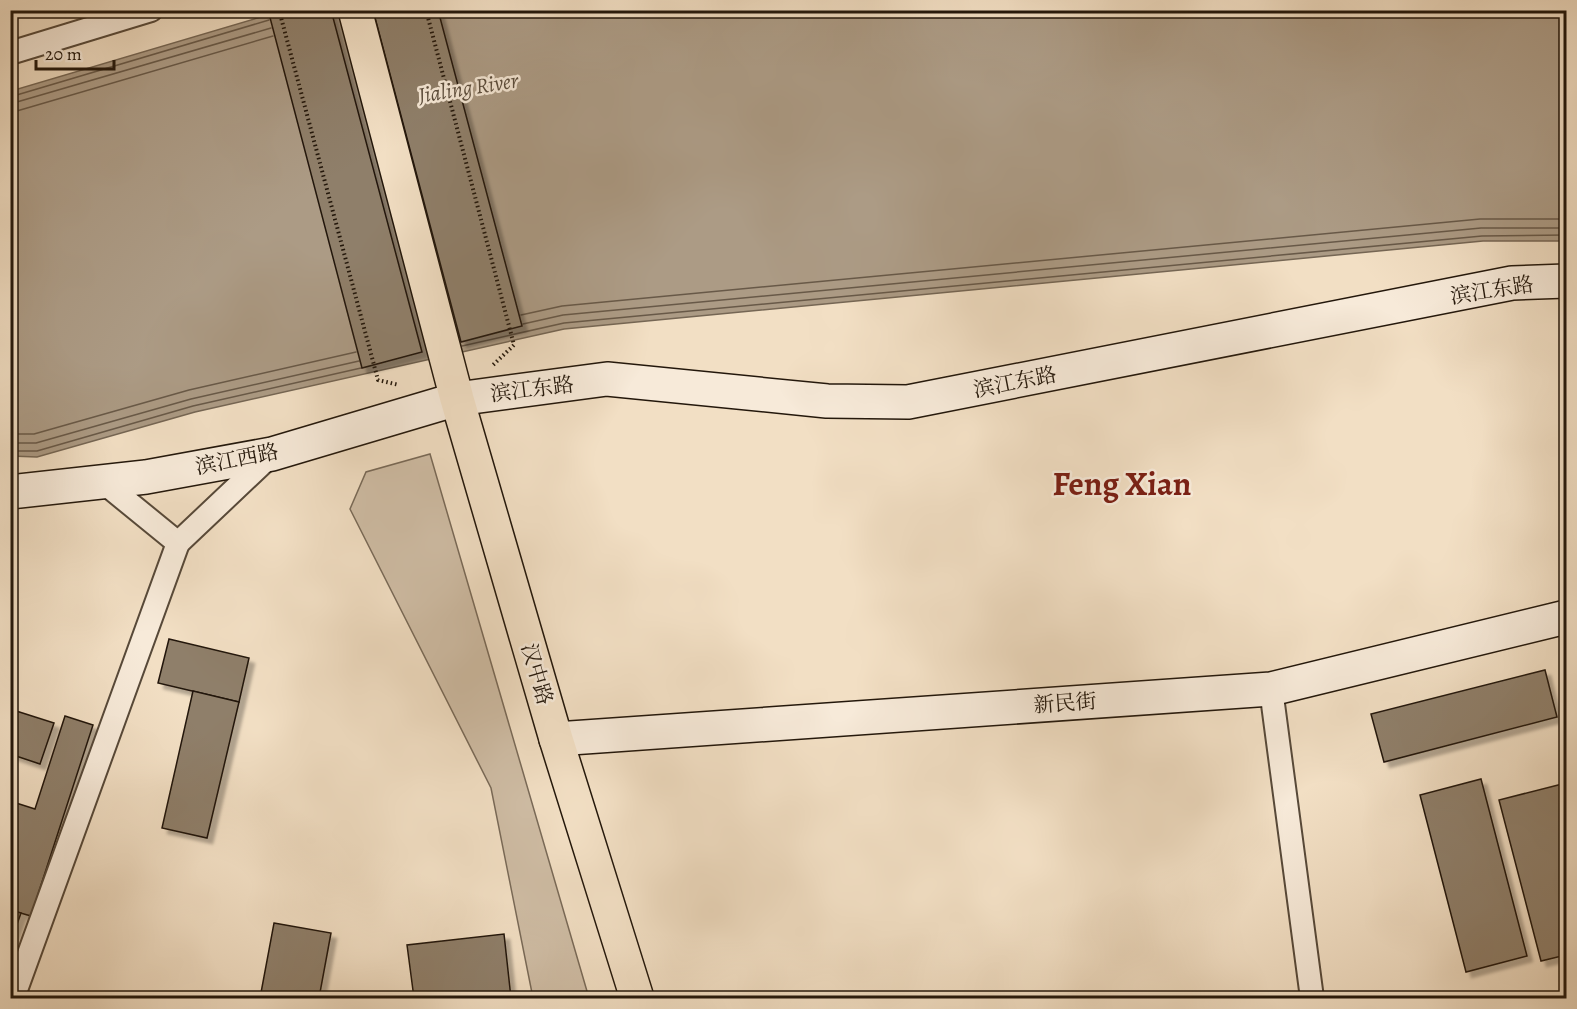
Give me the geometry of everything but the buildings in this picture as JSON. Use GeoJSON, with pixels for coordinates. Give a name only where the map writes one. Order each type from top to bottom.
{"type":"FeatureCollection","features":[{"type":"Feature","properties":{"kind":"main road","name":"汉中路"},"geometry":{"type":"LineString","coordinates":[[355,10],[457,399],[556,739],[637,999]]}},
{"type":"Feature","properties":{"kind":"street"},"geometry":{"type":"LineString","coordinates":[[10,53],[151,10]]}},
{"type":"Feature","properties":{"kind":"street","name":"滨江东路"},"geometry":{"type":"LineString","coordinates":[[457,399],[607,379],[827,401],[909,402],[1512,283],[1566,281]]}},
{"type":"Feature","properties":{"kind":"street","name":"滨江西路"},"geometry":{"type":"LineString","coordinates":[[10,492],[146,477],[272,454],[457,399]]}},
{"type":"Feature","properties":{"kind":"street"},"geometry":{"type":"LineString","coordinates":[[13,999],[178,543],[272,454]]}},
{"type":"Feature","properties":{"kind":"street"},"geometry":{"type":"LineString","coordinates":[[102,481],[178,543]]}},
{"type":"Feature","properties":{"kind":"street","name":"新民街"},"geometry":{"type":"LineString","coordinates":[[556,739],[1271,689],[1566,617]]}},
{"type":"Feature","properties":{"kind":"street"},"geometry":{"type":"LineString","coordinates":[[1271,689],[1312,999]]}},
{"type":"Feature","properties":{"kind":"path"},"geometry":{"type":"LineString","coordinates":[[279,10],[378,380]]}},
{"type":"Feature","properties":{"kind":"path"},"geometry":{"type":"LineString","coordinates":[[426,10],[514,345]]}},
{"type":"Feature","properties":{"kind":"shaded area"},"geometry":{"type":"Polygon","coordinates":[[[430,454],[589,998],[533,998],[491,788],[350,509],[366,472],[430,454]]]}},
{"type":"Feature","properties":{"kind":"water","name":"Jialing River"},"geometry":{"type":"Polygon","coordinates":[[[281,11],[1566,11],[1566,241],[1483,241],[564,329],[195,412],[37,457],[11,456],[11,91],[281,11]]]}},
{"type":"Feature","properties":{"kind":"district","name":"Feng Xian"},"geometry":{"type":"Point","coordinates":[1122,483]}}]}
